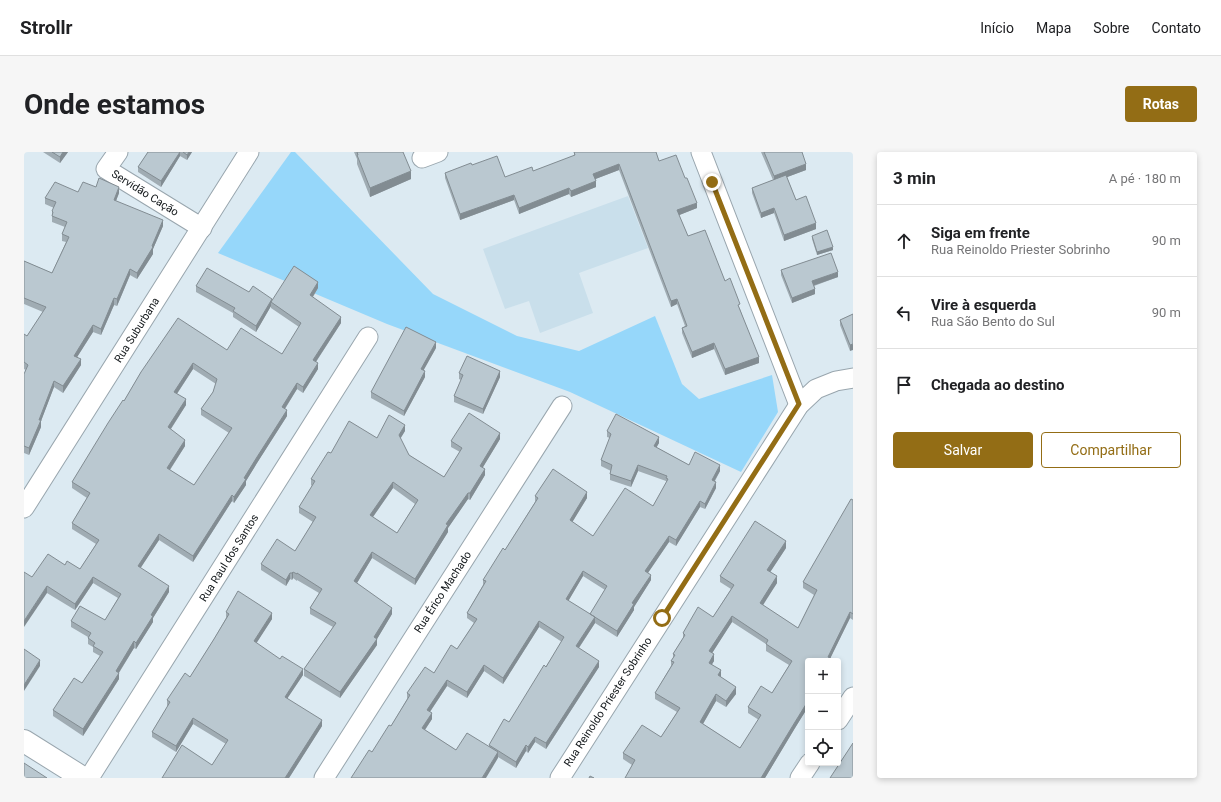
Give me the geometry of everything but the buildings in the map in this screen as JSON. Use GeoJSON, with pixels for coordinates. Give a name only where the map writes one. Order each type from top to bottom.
{"type":"FeatureCollection","features":[{"type":"Feature","properties":{"kind":"street","name":"Servidão Cação"},"geometry":{"type":"LineString","coordinates":[[118,152],[106,169],[202,228]]}},
{"type":"Feature","properties":{"kind":"street","name":"Rua Suburbana"},"geometry":{"type":"LineString","coordinates":[[24,508],[249,152]]}},
{"type":"Feature","properties":{"kind":"street"},"geometry":{"type":"LineString","coordinates":[[701,152],[799,404]]}},
{"type":"Feature","properties":{"kind":"street","name":"Rua Raul dos Santos"},"geometry":{"type":"LineString","coordinates":[[89,778],[368,337]]}},
{"type":"Feature","properties":{"kind":"street","name":"Rua Reinoldo Priester Sobrinho"},"geometry":{"type":"LineString","coordinates":[[560,778],[799,404],[816,389],[836,381],[853,378]]}},
{"type":"Feature","properties":{"kind":"street","name":"Rua Érico Machado"},"geometry":{"type":"LineString","coordinates":[[324,778],[562,406]]}},
{"type":"Feature","properties":{"kind":"street"},"geometry":{"type":"LineString","coordinates":[[841,715],[853,697]]}},
{"type":"Feature","properties":{"kind":"street"},"geometry":{"type":"LineString","coordinates":[[24,741],[83,778]]}},
{"type":"Feature","properties":{"kind":"street"},"geometry":{"type":"LineString","coordinates":[[800,778],[808,766]]}},
{"type":"Feature","properties":{"kind":"shaded area"},"geometry":{"type":"Polygon","coordinates":[[[291,152],[295,152],[433,294],[517,336],[579,351],[655,316],[682,384],[699,399],[772,375],[778,412],[741,472],[570,392],[387,324],[218,253],[291,152]]]}},
{"type":"Feature","properties":{"kind":"shaded area"},"geometry":{"type":"Polygon","coordinates":[[[628,196],[648,248],[579,273],[593,313],[540,333],[529,301],[505,309],[483,249],[628,196]]]}},
{"type":"Feature","properties":{"kind":"route"},"geometry":{"type":"LineString","coordinates":[[662,618],[799,404],[712,182]]}}]}
